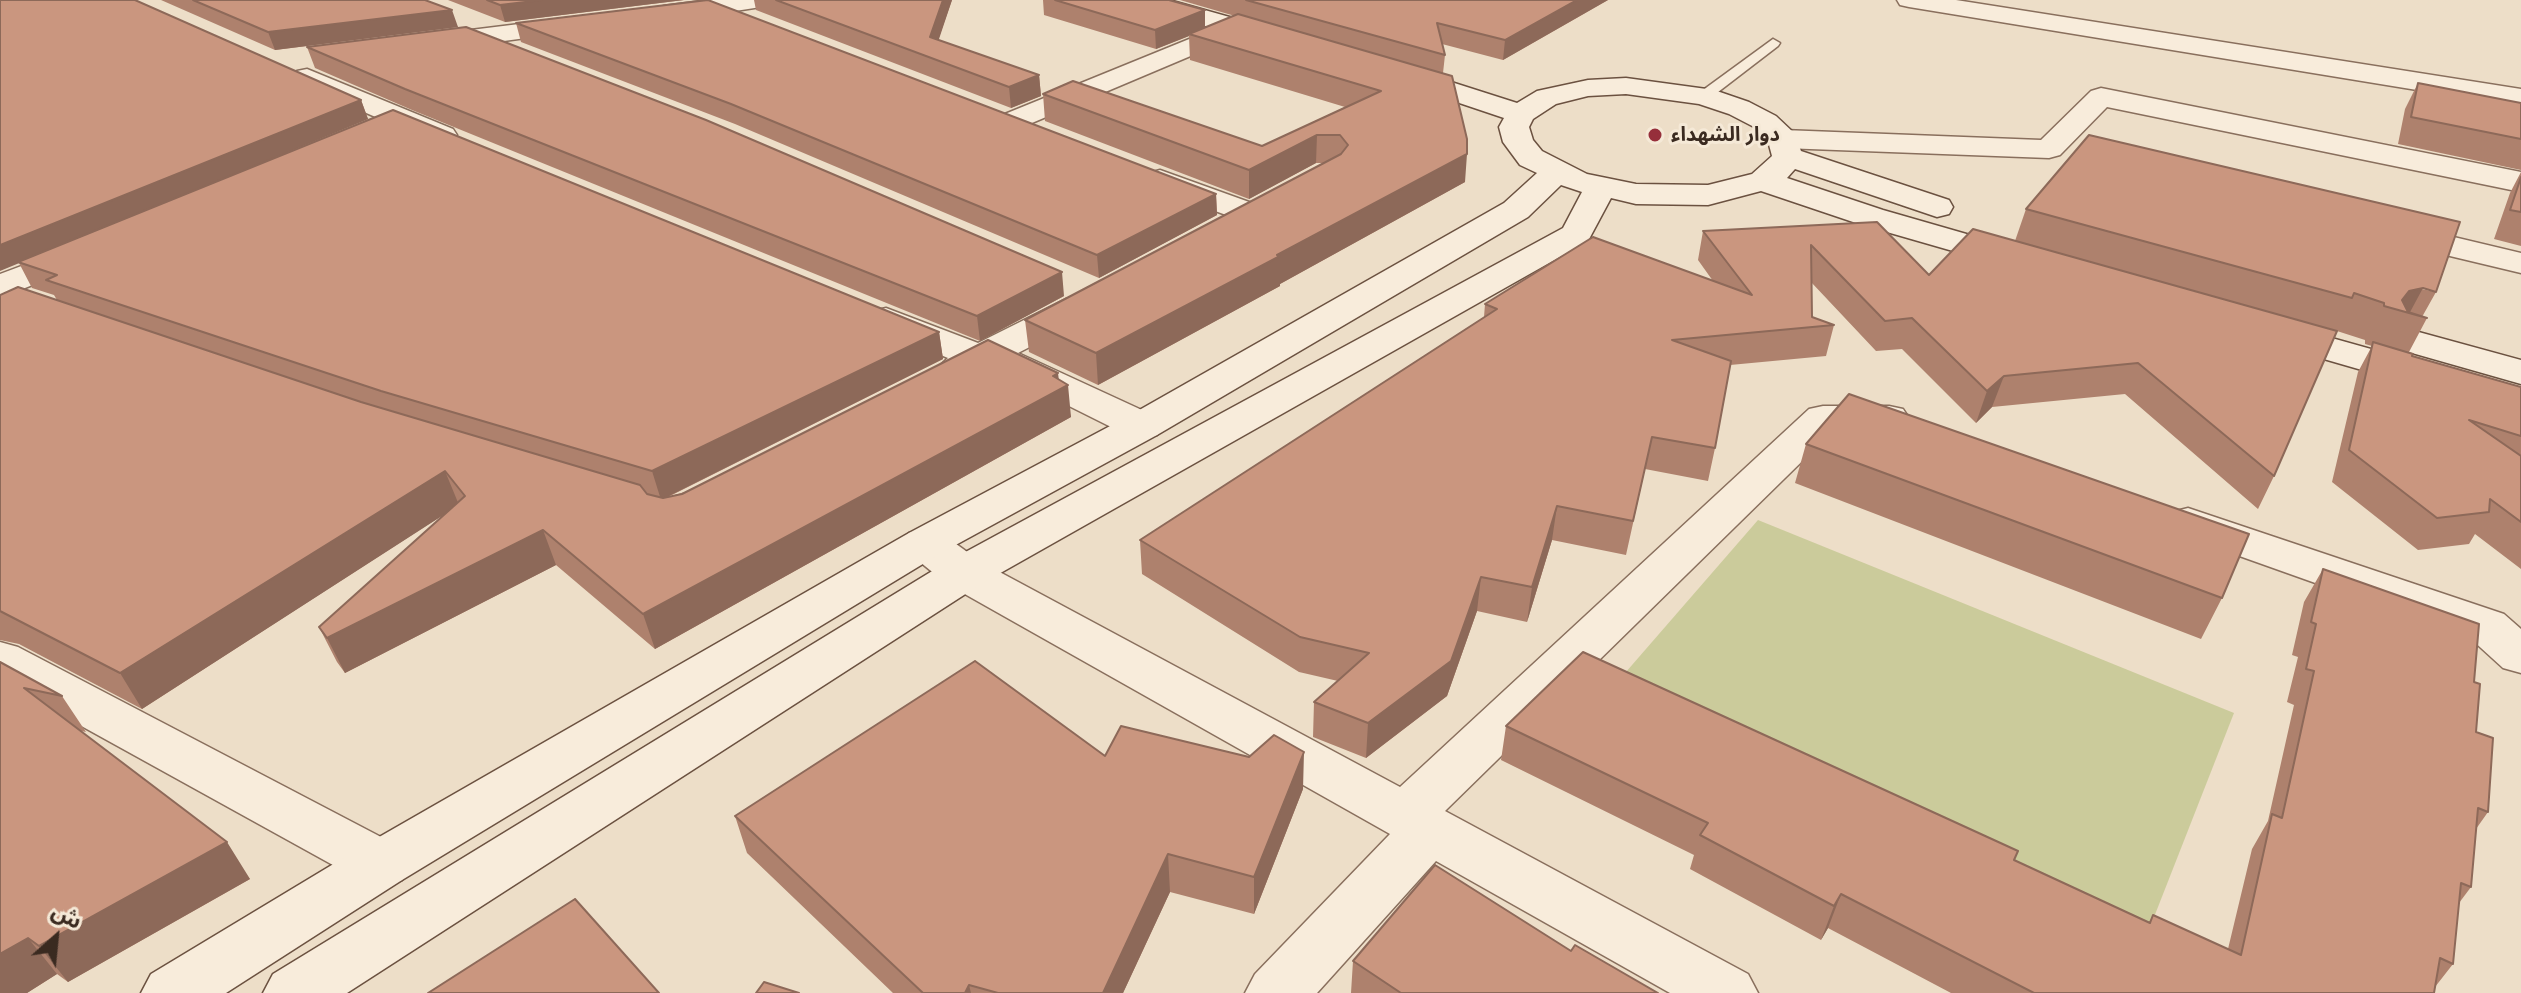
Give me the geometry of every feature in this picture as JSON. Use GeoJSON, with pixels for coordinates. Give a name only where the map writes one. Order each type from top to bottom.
{"type":"FeatureCollection","features":[{"type":"Feature","properties":{"kind":"street"},"geometry":{"type":"LineString","coordinates":[[1142,0],[1236,28],[1301,36],[1200,0]]}},
{"type":"Feature","properties":{"kind":"street"},"geometry":{"type":"LineString","coordinates":[[1909,0],[2521,98]]}},
{"type":"Feature","properties":{"kind":"street"},"geometry":{"type":"LineString","coordinates":[[642,17],[718,8],[762,12]]}},
{"type":"Feature","properties":{"kind":"street"},"geometry":{"type":"LineString","coordinates":[[399,47],[481,29],[596,23]]}},
{"type":"Feature","properties":{"kind":"street"},"geometry":{"type":"LineString","coordinates":[[1010,122],[1236,28]]}},
{"type":"Feature","properties":{"kind":"street"},"geometry":{"type":"LineString","coordinates":[[481,29],[536,60]]}},
{"type":"Feature","properties":{"kind":"street"},"geometry":{"type":"LineString","coordinates":[[320,56],[288,64],[401,119],[474,148]]}},
{"type":"Feature","properties":{"kind":"street"},"geometry":{"type":"LineString","coordinates":[[1521,114],[1378,58],[1547,97]]}},
{"type":"Feature","properties":{"kind":"street"},"geometry":{"type":"LineString","coordinates":[[2048,253],[1871,217],[1777,159],[1766,122],[1739,108],[1704,96],[1626,86],[1588,88],[1547,97],[1521,114],[1514,127],[1518,142],[1531,158],[1556,172],[1601,187],[1636,194],[1685,196],[1738,189],[1777,159],[2064,153],[2101,97],[2521,182]]}},
{"type":"Feature","properties":{"kind":"street"},"geometry":{"type":"LineString","coordinates":[[981,111],[1052,138]]}},
{"type":"Feature","properties":{"kind":"street"},"geometry":{"type":"LineString","coordinates":[[358,137],[401,119]]}},
{"type":"Feature","properties":{"kind":"street"},"geometry":{"type":"LineString","coordinates":[[1138,171],[1264,208],[1210,236]]}},
{"type":"Feature","properties":{"kind":"street"},"geometry":{"type":"LineString","coordinates":[[295,993],[1142,426],[1516,210],[1556,172]]}},
{"type":"Feature","properties":{"kind":"street"},"geometry":{"type":"LineString","coordinates":[[173,993],[381,864],[944,558],[1576,234],[1601,187]]}},
{"type":"Feature","properties":{"kind":"street"},"geometry":{"type":"LineString","coordinates":[[2372,228],[2521,263]]}},
{"type":"Feature","properties":{"kind":"street"},"geometry":{"type":"LineString","coordinates":[[5,294],[115,239]]}},
{"type":"Feature","properties":{"kind":"street"},"geometry":{"type":"LineString","coordinates":[[924,386],[986,355],[1095,288]]}},
{"type":"Feature","properties":{"kind":"street"},"geometry":{"type":"LineString","coordinates":[[864,310],[986,355],[1142,426]]}},
{"type":"Feature","properties":{"kind":"street"},"geometry":{"type":"LineString","coordinates":[[2521,372],[2247,310],[2521,404]]}},
{"type":"Feature","properties":{"kind":"street"},"geometry":{"type":"LineString","coordinates":[[1277,993],[1417,823],[1823,418],[1890,418],[1935,434]]}},
{"type":"Feature","properties":{"kind":"street"},"geometry":{"type":"LineString","coordinates":[[2143,506],[2487,626],[2521,656]]}},
{"type":"Feature","properties":{"kind":"street"},"geometry":{"type":"LineString","coordinates":[[944,558],[1726,993]]}},
{"type":"Feature","properties":{"kind":"street"},"geometry":{"type":"LineString","coordinates":[[0,659],[381,864]]}},
{"type":"Feature","properties":{"kind":"lane"},"geometry":{"type":"LineString","coordinates":[[1704,96],[1773,43]]}},
{"type":"Feature","properties":{"kind":"green space"},"geometry":{"type":"Polygon","coordinates":[[[1758,520],[2234,713],[2147,935],[1619,680],[1758,520]]]}},
{"type":"Feature","properties":{"kind":"building"},"geometry":{"type":"Polygon","coordinates":[[[0,0],[135,0],[361,100],[0,245],[0,0]]]}},
{"type":"Feature","properties":{"kind":"building"},"geometry":{"type":"Polygon","coordinates":[[[193,0],[425,0],[452,10],[268,32],[193,0]]]}},
{"type":"Feature","properties":{"kind":"building"},"geometry":{"type":"Polygon","coordinates":[[[487,0],[542,0],[500,5],[487,0]]]}},
{"type":"Feature","properties":{"kind":"building"},"geometry":{"type":"Polygon","coordinates":[[[708,0],[1216,194],[1097,255],[731,104],[516,23],[708,0]]]}},
{"type":"Feature","properties":{"kind":"building"},"geometry":{"type":"Polygon","coordinates":[[[776,0],[943,0],[930,37],[1039,75],[1009,87],[776,0]]]}},
{"type":"Feature","properties":{"kind":"building"},"geometry":{"type":"Polygon","coordinates":[[[1055,0],[1169,0],[1205,10],[1155,30],[1055,0]]]}},
{"type":"Feature","properties":{"kind":"building"},"geometry":{"type":"Polygon","coordinates":[[[1246,0],[1577,0],[1505,40],[1437,23],[1445,55],[1246,0]]]}},
{"type":"Feature","properties":{"kind":"building"},"geometry":{"type":"Polygon","coordinates":[[[1238,14],[1452,76],[1467,139],[1467,154],[1096,353],[1025,320],[1341,154],[1348,145],[1340,135],[1317,135],[1249,170],[1043,94],[1073,81],[1262,146],[1381,91],[1189,34],[1238,14]]]}},
{"type":"Feature","properties":{"kind":"building"},"geometry":{"type":"Polygon","coordinates":[[[466,27],[706,120],[1062,272],[977,316],[405,89],[307,47],[466,27]]]}},
{"type":"Feature","properties":{"kind":"building"},"geometry":{"type":"Polygon","coordinates":[[[2418,83],[2521,103],[2521,139],[2411,117],[2418,83]]]}},
{"type":"Feature","properties":{"kind":"building"},"geometry":{"type":"Polygon","coordinates":[[[393,110],[939,332],[652,471],[381,391],[46,280],[57,275],[18,262],[393,110]]]}},
{"type":"Feature","properties":{"kind":"building"},"geometry":{"type":"Polygon","coordinates":[[[2089,135],[2460,222],[2436,292],[2423,288],[2409,291],[2402,300],[2408,312],[2427,318],[2384,306],[2384,303],[2354,293],[2352,298],[2026,209],[2089,135]]]}},
{"type":"Feature","properties":{"kind":"building"},"geometry":{"type":"Polygon","coordinates":[[[2521,177],[2521,212],[2510,210],[2521,177]]]}},
{"type":"Feature","properties":{"kind":"building"},"geometry":{"type":"Polygon","coordinates":[[[1877,222],[1929,275],[1973,229],[2337,331],[2274,476],[2138,363],[2004,376],[1987,391],[1912,318],[1885,321],[1811,245],[1812,317],[1834,325],[1672,340],[1731,361],[1715,448],[1652,437],[1633,521],[1557,506],[1532,587],[1481,577],[1451,661],[1368,723],[1314,702],[1369,653],[1300,637],[1140,540],[1497,309],[1485,304],[1593,237],[1752,295],[1703,231],[1877,222]]]}},
{"type":"Feature","properties":{"kind":"building"},"geometry":{"type":"Polygon","coordinates":[[[18,287],[361,402],[640,485],[647,494],[663,498],[682,494],[988,340],[1058,373],[1053,376],[1068,385],[643,614],[543,530],[327,638],[319,627],[465,496],[445,471],[120,673],[0,611],[0,295],[18,287]]]}},
{"type":"Feature","properties":{"kind":"building"},"geometry":{"type":"Polygon","coordinates":[[[2373,342],[2521,387],[2521,436],[2469,420],[2521,456],[2521,522],[2490,499],[2489,512],[2437,518],[2349,450],[2373,342]]]}},
{"type":"Feature","properties":{"kind":"building"},"geometry":{"type":"Polygon","coordinates":[[[1849,394],[2249,534],[2222,598],[1806,444],[1849,394]]]}},
{"type":"Feature","properties":{"kind":"building"},"geometry":{"type":"Polygon","coordinates":[[[2323,569],[2479,624],[2474,682],[2480,684],[2476,732],[2493,738],[2488,812],[2478,808],[2471,887],[2461,883],[2453,964],[2440,958],[2434,993],[2034,993],[1841,894],[1834,906],[1700,835],[1708,823],[1506,726],[1583,652],[2018,851],[2014,860],[2150,923],[2153,915],[2241,955],[2272,814],[2282,818],[2314,671],[2306,669],[2316,624],[2311,622],[2323,569]]]}},
{"type":"Feature","properties":{"kind":"building"},"geometry":{"type":"Polygon","coordinates":[[[975,661],[1105,756],[1121,726],[1249,757],[1274,735],[1304,752],[1254,877],[1168,854],[1103,993],[998,993],[969,985],[965,993],[923,993],[735,816],[975,661]]]}},
{"type":"Feature","properties":{"kind":"building"},"geometry":{"type":"Polygon","coordinates":[[[0,662],[62,696],[24,688],[227,842],[39,946],[28,938],[0,954],[0,662]]]}},
{"type":"Feature","properties":{"kind":"building"},"geometry":{"type":"Polygon","coordinates":[[[1435,865],[1571,951],[1575,945],[1658,993],[1401,993],[1353,961],[1435,865]]]}},
{"type":"Feature","properties":{"kind":"building"},"geometry":{"type":"Polygon","coordinates":[[[575,899],[659,993],[428,993],[575,899]]]}},
{"type":"Feature","properties":{"kind":"building"},"geometry":{"type":"Polygon","coordinates":[[[764,982],[799,993],[756,993],[764,982]]]}},
{"type":"Feature","properties":{"kind":"place","name":"دوار الشهداء"},"geometry":{"type":"Point","coordinates":[1655,135]}}]}
